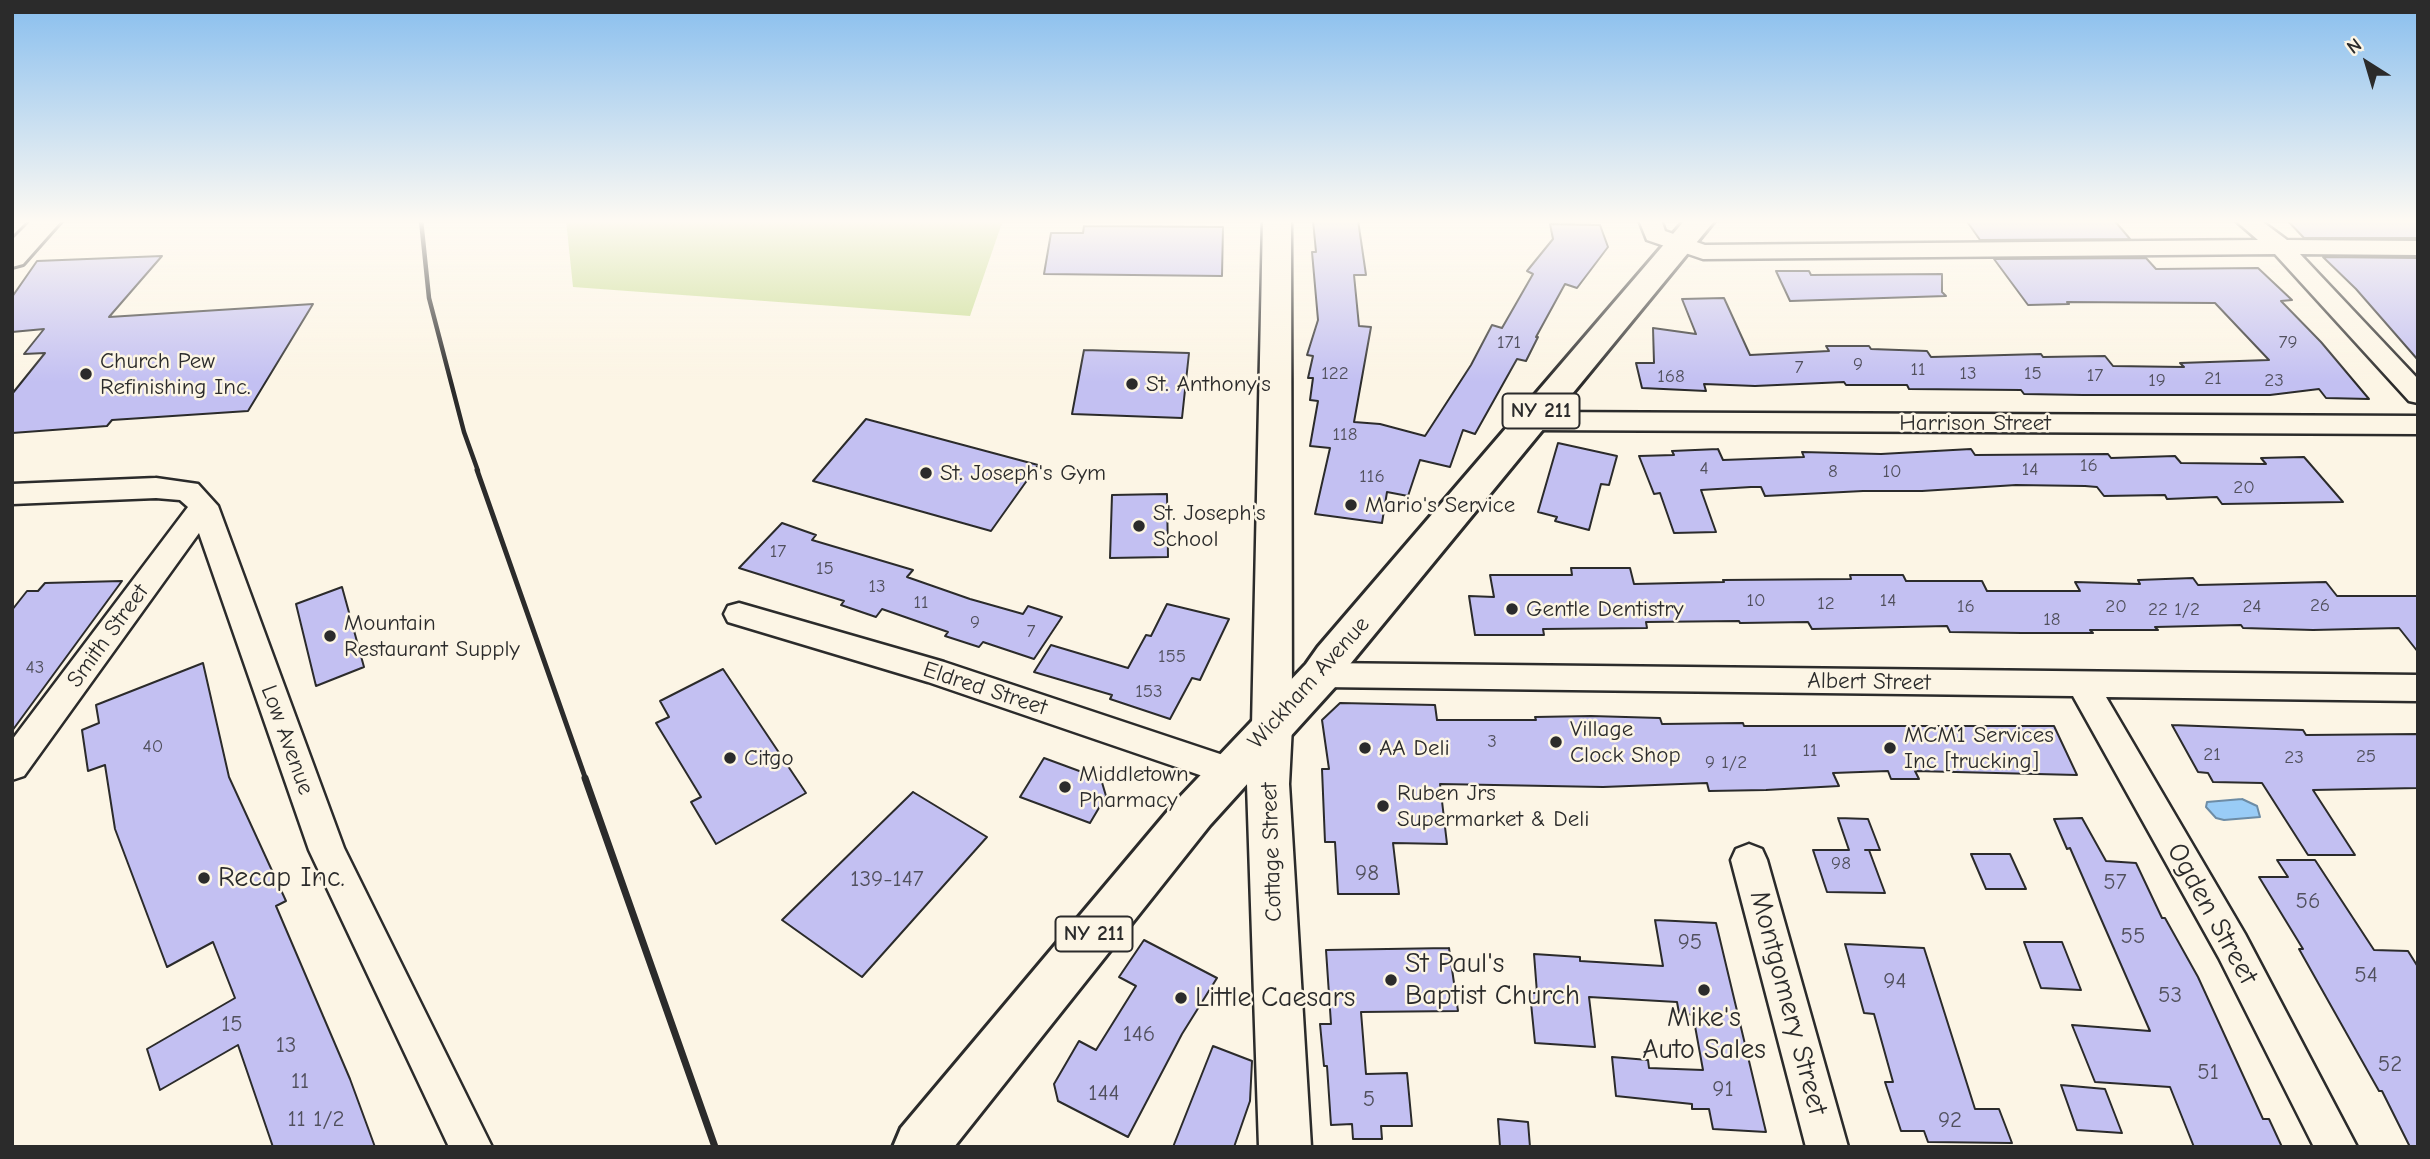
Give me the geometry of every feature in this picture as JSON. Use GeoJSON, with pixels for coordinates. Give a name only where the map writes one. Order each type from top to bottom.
{"type":"FeatureCollection","features":[{"type":"Feature","properties":{"kind":"main road","name":"Wickham Avenue"},"geometry":{"type":"LineString","coordinates":[[938,1142],[1229,771],[1321,675],[1656,274]]}},
{"type":"Feature","properties":{"kind":"street","name":"Cottage Street"},"geometry":{"type":"LineString","coordinates":[[1276,274],[1272,726],[1268,784],[1285,1147]]}},
{"type":"Feature","properties":{"kind":"street"},"geometry":{"type":"LineString","coordinates":[[2306,274],[2418,395]]}},
{"type":"Feature","properties":{"kind":"street","name":"Harrison Street"},"geometry":{"type":"LineString","coordinates":[[1533,421],[2418,425]]}},
{"type":"Feature","properties":{"kind":"street"},"geometry":{"type":"LineString","coordinates":[[12,494],[156,488],[188,491],[204,506]]}},
{"type":"Feature","properties":{"kind":"street","name":"Smith Street"},"geometry":{"type":"LineString","coordinates":[[12,766],[204,506]]}},
{"type":"Feature","properties":{"kind":"street","name":"Low Avenue"},"geometry":{"type":"LineString","coordinates":[[204,506],[327,850],[471,1147]]}},
{"type":"Feature","properties":{"kind":"street","name":"Eldred Street"},"geometry":{"type":"LineString","coordinates":[[739,614],[933,671],[1229,771]]}},
{"type":"Feature","properties":{"kind":"street","name":"Albert Street"},"geometry":{"type":"LineString","coordinates":[[1321,675],[2418,688]]}},
{"type":"Feature","properties":{"kind":"street","name":"Ogden Street"},"geometry":{"type":"LineString","coordinates":[[2082,684],[2232,946],[2336,1147]]}},
{"type":"Feature","properties":{"kind":"street","name":"Montgomery Street"},"geometry":{"type":"LineString","coordinates":[[1749,860],[1828,1147]]}},
{"type":"Feature","properties":{"kind":"green space"},"geometry":{"type":"Polygon","coordinates":[[[572,274],[984,274],[970,316],[573,287],[572,274]]]}},
{"type":"Feature","properties":{"kind":"water"},"geometry":{"type":"Polygon","coordinates":[[[2242,799],[2257,806],[2260,817],[2224,820],[2216,818],[2206,807],[2207,802],[2242,799]]]}},
{"type":"Feature","properties":{"kind":"building"},"geometry":{"type":"Polygon","coordinates":[[[28,274],[146,274],[109,317],[313,304],[248,411],[112,420],[107,426],[12,433],[12,394],[45,353],[24,354],[44,329],[12,332],[12,297],[28,274]]]}},
{"type":"Feature","properties":{"kind":"building"},"geometry":{"type":"Polygon","coordinates":[[[1052,274],[1222,274],[1222,276],[1052,274]]]}},
{"type":"Feature","properties":{"kind":"building"},"geometry":{"type":"Polygon","coordinates":[[[1314,274],[1366,274],[1354,275],[1359,326],[1371,327],[1354,422],[1380,424],[1425,436],[1471,365],[1492,325],[1502,328],[1533,274],[1588,274],[1577,288],[1565,284],[1526,361],[1517,359],[1475,434],[1463,430],[1450,467],[1420,460],[1408,496],[1387,492],[1382,523],[1315,514],[1330,448],[1310,446],[1318,401],[1310,400],[1313,378],[1308,378],[1313,356],[1307,355],[1318,320],[1314,274]]]}},
{"type":"Feature","properties":{"kind":"building"},"geometry":{"type":"Polygon","coordinates":[[[1777,274],[1942,274],[1942,292],[1946,296],[1790,301],[1777,274]]]}},
{"type":"Feature","properties":{"kind":"building"},"geometry":{"type":"Polygon","coordinates":[[[2005,274],[2264,274],[2292,300],[2281,301],[2321,342],[2369,399],[2326,398],[2319,389],[2270,395],[2083,395],[2024,394],[2021,390],[1909,389],[1907,385],[1846,385],[1844,382],[1755,386],[1704,384],[1706,391],[1642,388],[1636,363],[1654,363],[1653,328],[1696,334],[1682,299],[1724,298],[1750,355],[1829,351],[1826,346],[1869,346],[1871,349],[1927,351],[1931,357],[2041,354],[2043,357],[2105,356],[2113,366],[2184,367],[2180,363],[2269,360],[2215,303],[2067,302],[2069,304],[2028,305],[2005,274]]]}},
{"type":"Feature","properties":{"kind":"building"},"geometry":{"type":"Polygon","coordinates":[[[2341,274],[2418,274],[2418,360],[2341,274]]]}},
{"type":"Feature","properties":{"kind":"building","name":"St. Anthony's"},"geometry":{"type":"Polygon","coordinates":[[[1084,350],[1189,353],[1182,418],[1072,414],[1084,350]]]}},
{"type":"Feature","properties":{"kind":"building","name":"St. Joseph's Gym"},"geometry":{"type":"Polygon","coordinates":[[[866,419],[1038,465],[991,531],[813,481],[866,419]]]}},
{"type":"Feature","properties":{"kind":"building"},"geometry":{"type":"Polygon","coordinates":[[[1558,443],[1617,456],[1609,485],[1601,484],[1589,530],[1555,521],[1557,517],[1538,512],[1558,443]]]}},
{"type":"Feature","properties":{"kind":"building"},"geometry":{"type":"Polygon","coordinates":[[[1718,449],[1723,460],[1804,457],[1802,452],[1881,454],[1971,449],[1975,455],[2108,454],[2111,458],[2175,456],[2181,463],[2266,464],[2261,458],[2304,457],[2343,502],[2222,504],[2217,497],[2167,499],[2165,495],[2104,496],[2097,487],[2085,486],[2016,485],[1765,496],[1761,487],[1751,487],[1701,490],[1716,532],[1674,533],[1660,493],[1654,494],[1639,456],[1718,449]]]}},
{"type":"Feature","properties":{"kind":"building","name":"St. Joseph's School"},"geometry":{"type":"Polygon","coordinates":[[[1167,494],[1168,557],[1110,558],[1112,495],[1167,494]]]}},
{"type":"Feature","properties":{"kind":"building"},"geometry":{"type":"Polygon","coordinates":[[[782,523],[816,535],[812,540],[913,570],[907,577],[970,599],[1023,614],[1028,606],[1062,617],[1034,659],[983,642],[979,647],[945,636],[948,632],[882,609],[876,617],[841,605],[844,601],[739,568],[782,523]]]}},
{"type":"Feature","properties":{"kind":"building"},"geometry":{"type":"Polygon","coordinates":[[[1571,568],[1630,568],[1634,584],[1851,579],[1850,575],[1903,575],[1906,581],[1982,581],[1987,591],[2080,591],[2075,582],[2140,584],[2138,580],[2193,578],[2198,585],[2326,582],[2337,596],[2418,596],[2418,652],[2399,628],[2313,630],[2243,628],[2241,625],[2155,627],[2158,630],[2090,630],[2093,633],[2022,633],[1950,632],[1947,626],[1812,629],[1808,622],[1646,622],[1647,628],[1543,629],[1544,635],[1475,635],[1469,596],[1494,597],[1490,575],[1572,575],[1571,568]]]}},
{"type":"Feature","properties":{"kind":"building"},"geometry":{"type":"Polygon","coordinates":[[[122,581],[12,731],[12,610],[27,591],[38,591],[45,583],[122,581]]]}},
{"type":"Feature","properties":{"kind":"building","name":"Mountain Restaurant Supply"},"geometry":{"type":"Polygon","coordinates":[[[342,587],[364,667],[316,686],[296,604],[342,587]]]}},
{"type":"Feature","properties":{"kind":"building"},"geometry":{"type":"Polygon","coordinates":[[[1167,604],[1229,619],[1200,680],[1192,678],[1170,719],[1110,699],[1112,695],[1034,672],[1051,645],[1128,668],[1146,635],[1151,636],[1167,604]]]}},
{"type":"Feature","properties":{"kind":"building"},"geometry":{"type":"Polygon","coordinates":[[[203,663],[229,777],[286,901],[276,906],[350,1079],[375,1147],[273,1147],[238,1045],[160,1090],[147,1049],[235,998],[213,942],[167,967],[115,829],[105,765],[88,771],[82,730],[99,723],[96,705],[203,663]]]}},
{"type":"Feature","properties":{"kind":"building","name":"Citgo"},"geometry":{"type":"Polygon","coordinates":[[[723,669],[806,793],[716,844],[691,802],[701,797],[656,723],[669,717],[660,701],[723,669]]]}},
{"type":"Feature","properties":{"kind":"building"},"geometry":{"type":"Polygon","coordinates":[[[1340,703],[1435,705],[1437,720],[1536,720],[1535,717],[1591,716],[1660,718],[1662,724],[1743,723],[1744,726],[2054,726],[2077,775],[1915,771],[1919,779],[1891,779],[1888,771],[1833,773],[1839,786],[1709,791],[1707,783],[1603,787],[1440,784],[1447,844],[1393,843],[1399,894],[1338,894],[1335,842],[1325,842],[1322,769],[1329,769],[1322,720],[1340,703]]]}},
{"type":"Feature","properties":{"kind":"building"},"geometry":{"type":"Polygon","coordinates":[[[2172,725],[2303,730],[2306,735],[2418,734],[2418,788],[2313,790],[2355,855],[2308,855],[2262,783],[2213,782],[2208,773],[2198,772],[2172,725]]]}},
{"type":"Feature","properties":{"kind":"building","name":"Middletown Pharmacy"},"geometry":{"type":"Polygon","coordinates":[[[1044,758],[1101,779],[1106,796],[1090,823],[1020,797],[1044,758]]]}},
{"type":"Feature","properties":{"kind":"building"},"geometry":{"type":"Polygon","coordinates":[[[913,792],[987,837],[862,977],[782,920],[913,792]]]}},
{"type":"Feature","properties":{"kind":"building"},"geometry":{"type":"Polygon","coordinates":[[[1838,818],[1868,819],[1880,850],[1869,850],[1885,893],[1827,892],[1813,850],[1849,850],[1838,818]]]}},
{"type":"Feature","properties":{"kind":"building"},"geometry":{"type":"Polygon","coordinates":[[[2082,818],[2106,861],[2136,863],[2162,918],[2165,918],[2198,977],[2263,1119],[2269,1119],[2282,1147],[2194,1147],[2170,1087],[2095,1082],[2072,1025],[2150,1031],[2070,848],[2067,849],[2054,819],[2082,818]]]}},
{"type":"Feature","properties":{"kind":"building"},"geometry":{"type":"Polygon","coordinates":[[[1971,854],[2010,854],[2026,889],[1986,889],[1971,854]]]}},
{"type":"Feature","properties":{"kind":"building"},"geometry":{"type":"Polygon","coordinates":[[[2277,860],[2315,860],[2374,950],[2408,951],[2418,967],[2418,1147],[2410,1147],[2382,1091],[2379,1091],[2299,949],[2303,949],[2259,877],[2288,877],[2277,860]]]}},
{"type":"Feature","properties":{"kind":"building"},"geometry":{"type":"Polygon","coordinates":[[[1655,920],[1716,923],[1766,1132],[1713,1129],[1709,1109],[1692,1109],[1692,1104],[1616,1096],[1612,1057],[1648,1060],[1649,1068],[1703,1070],[1693,1015],[1679,1013],[1677,1002],[1589,997],[1595,1047],[1535,1043],[1530,993],[1537,993],[1534,954],[1580,957],[1580,961],[1663,966],[1655,920]]]}},
{"type":"Feature","properties":{"kind":"building"},"geometry":{"type":"Polygon","coordinates":[[[1144,940],[1217,978],[1182,1034],[1128,1137],[1058,1101],[1054,1084],[1079,1041],[1096,1050],[1136,986],[1119,977],[1144,940]]]}},
{"type":"Feature","properties":{"kind":"building"},"geometry":{"type":"Polygon","coordinates":[[[2024,942],[2062,942],[2081,990],[2041,988],[2024,942]]]}},
{"type":"Feature","properties":{"kind":"building"},"geometry":{"type":"Polygon","coordinates":[[[1845,944],[1924,948],[1975,1109],[1999,1109],[2012,1143],[1928,1142],[1924,1131],[1901,1131],[1885,1082],[1893,1082],[1874,1014],[1864,1013],[1845,944]]]}},
{"type":"Feature","properties":{"kind":"building"},"geometry":{"type":"Polygon","coordinates":[[[1449,948],[1458,1011],[1361,1012],[1366,1074],[1407,1073],[1412,1126],[1381,1126],[1382,1139],[1353,1139],[1352,1124],[1331,1125],[1327,1066],[1324,1066],[1320,1024],[1331,1024],[1326,950],[1449,948]]]}},
{"type":"Feature","properties":{"kind":"building"},"geometry":{"type":"Polygon","coordinates":[[[1213,1046],[1252,1061],[1250,1101],[1234,1147],[1173,1147],[1213,1046]]]}},
{"type":"Feature","properties":{"kind":"building"},"geometry":{"type":"Polygon","coordinates":[[[2061,1085],[2105,1089],[2122,1133],[2077,1130],[2061,1085]]]}},
{"type":"Feature","properties":{"kind":"building"},"geometry":{"type":"Polygon","coordinates":[[[1498,1119],[1528,1122],[1530,1147],[1500,1147],[1498,1119]]]}},
{"type":"Feature","properties":{"kind":"railway"},"geometry":{"type":"LineString","coordinates":[[427,274],[429,298],[464,432],[478,471]]}},
{"type":"Feature","properties":{"kind":"railway"},"geometry":{"type":"LineString","coordinates":[[477,470],[586,780]]}},
{"type":"Feature","properties":{"kind":"railway"},"geometry":{"type":"LineString","coordinates":[[585,778],[715,1147]]}},
{"type":"Feature","properties":{"kind":"place","name":"Church Pew Refinishing Inc."},"geometry":{"type":"Point","coordinates":[86,374]}},
{"type":"Feature","properties":{"kind":"place","name":"St. Anthony's"},"geometry":{"type":"Point","coordinates":[1132,384]}},
{"type":"Feature","properties":{"kind":"place","name":"St. Joseph's Gym"},"geometry":{"type":"Point","coordinates":[926,473]}},
{"type":"Feature","properties":{"kind":"place","name":"Mario's Service"},"geometry":{"type":"Point","coordinates":[1351,505]}},
{"type":"Feature","properties":{"kind":"place","name":"St. Joseph's School"},"geometry":{"type":"Point","coordinates":[1139,526]}},
{"type":"Feature","properties":{"kind":"place","name":"Gentle Dentistry"},"geometry":{"type":"Point","coordinates":[1512,609]}},
{"type":"Feature","properties":{"kind":"place","name":"Mountain Restaurant Supply"},"geometry":{"type":"Point","coordinates":[330,636]}},
{"type":"Feature","properties":{"kind":"place","name":"Village Clock Shop"},"geometry":{"type":"Point","coordinates":[1556,742]}},
{"type":"Feature","properties":{"kind":"place","name":"AA Deli"},"geometry":{"type":"Point","coordinates":[1365,748]}},
{"type":"Feature","properties":{"kind":"place","name":"MCM1 Services Inc [trucking]"},"geometry":{"type":"Point","coordinates":[1890,748]}},
{"type":"Feature","properties":{"kind":"place","name":"Citgo"},"geometry":{"type":"Point","coordinates":[730,758]}},
{"type":"Feature","properties":{"kind":"place","name":"Middletown Pharmacy"},"geometry":{"type":"Point","coordinates":[1065,787]}},
{"type":"Feature","properties":{"kind":"place","name":"Ruben Jrs Supermarket & Deli"},"geometry":{"type":"Point","coordinates":[1383,806]}},
{"type":"Feature","properties":{"kind":"place","name":"Recap Inc."},"geometry":{"type":"Point","coordinates":[204,878]}},
{"type":"Feature","properties":{"kind":"place","name":"St Paul's Baptist Church"},"geometry":{"type":"Point","coordinates":[1391,980]}},
{"type":"Feature","properties":{"kind":"place","name":"Mike's Auto Sales"},"geometry":{"type":"Point","coordinates":[1704,990]}},
{"type":"Feature","properties":{"kind":"place","name":"Little Caesars"},"geometry":{"type":"Point","coordinates":[1181,998]}}]}
